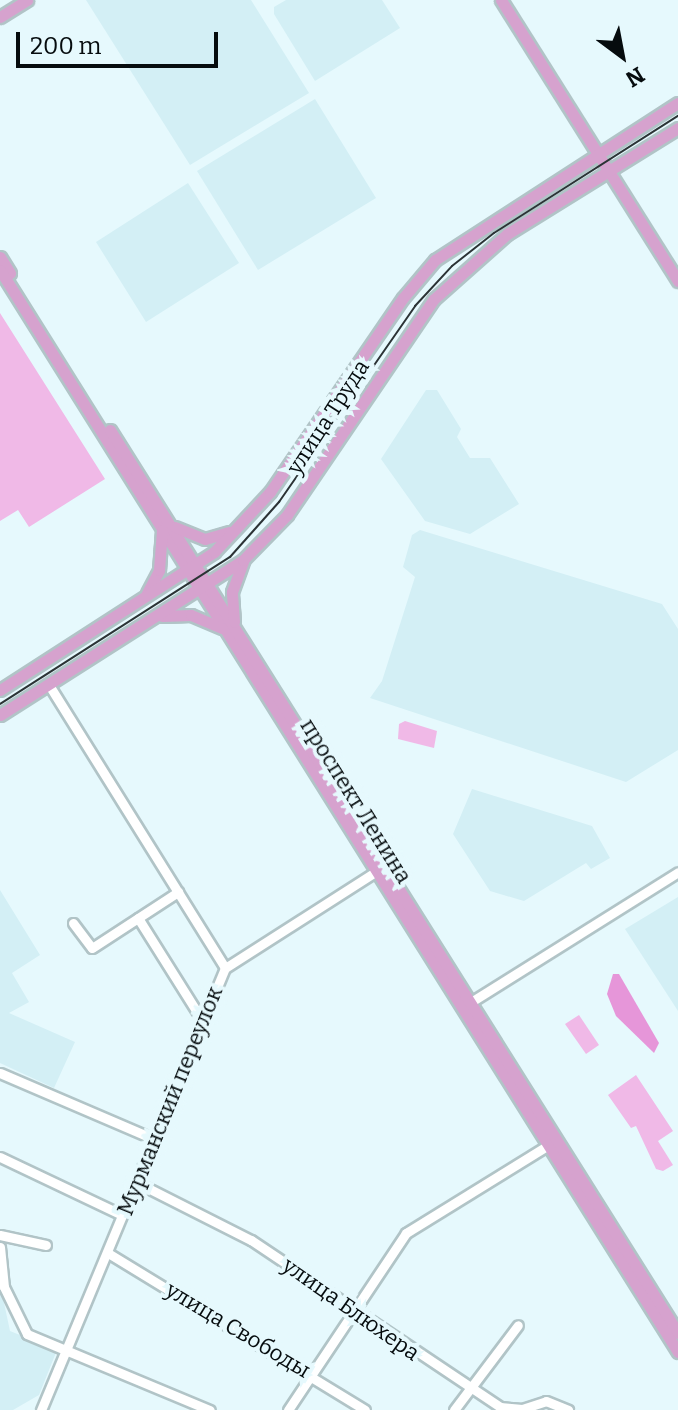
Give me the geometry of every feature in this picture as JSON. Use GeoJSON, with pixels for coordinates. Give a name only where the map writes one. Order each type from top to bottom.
{"type":"FeatureCollection","features":[{"type":"Feature","properties":{"kind":"main road"},"geometry":{"type":"LineString","coordinates":[[0,17],[27,0]]}},
{"type":"Feature","properties":{"kind":"main road"},"geometry":{"type":"LineString","coordinates":[[501,0],[678,281]]}},
{"type":"Feature","properties":{"kind":"main road","name":"улица Труда"},"geometry":{"type":"LineString","coordinates":[[0,690],[191,567],[237,528],[270,492],[403,298],[435,260],[678,103]]}},
{"type":"Feature","properties":{"kind":"main road","name":"улица Труда"},"geometry":{"type":"LineString","coordinates":[[0,715],[204,588],[243,560],[287,515],[434,299],[507,234],[678,128]]}},
{"type":"Feature","properties":{"kind":"main road","name":"проспект Ленина"},"geometry":{"type":"LineString","coordinates":[[0,257],[466,1005],[678,1333]]}},
{"type":"Feature","properties":{"kind":"main road","name":"проспект Ленина"},"geometry":{"type":"LineString","coordinates":[[0,270],[164,523]]}},
{"type":"Feature","properties":{"kind":"main road"},"geometry":{"type":"LineString","coordinates":[[140,601],[159,570],[164,523],[205,539],[237,528]]}},
{"type":"Feature","properties":{"kind":"main road"},"geometry":{"type":"LineString","coordinates":[[233,634],[232,592],[243,560]]}},
{"type":"Feature","properties":{"kind":"main road"},"geometry":{"type":"LineString","coordinates":[[157,616],[191,615],[233,634]]}},
{"type":"Feature","properties":{"kind":"main road","name":"проспект Ленина"},"geometry":{"type":"LineString","coordinates":[[466,1005],[547,1146],[678,1352]]}},
{"type":"Feature","properties":{"kind":"street"},"geometry":{"type":"LineString","coordinates":[[49,685],[225,968]]}},
{"type":"Feature","properties":{"kind":"street","name":"Мурманский переулок"},"geometry":{"type":"LineString","coordinates":[[41,1410],[225,968],[381,868]]}},
{"type":"Feature","properties":{"kind":"street"},"geometry":{"type":"LineString","coordinates":[[466,1005],[678,872]]}},
{"type":"Feature","properties":{"kind":"street"},"geometry":{"type":"LineString","coordinates":[[73,923],[92,948],[178,892]]}},
{"type":"Feature","properties":{"kind":"street"},"geometry":{"type":"LineString","coordinates":[[138,918],[202,1020]]}},
{"type":"Feature","properties":{"kind":"street"},"geometry":{"type":"LineString","coordinates":[[0,1073],[152,1138]]}},
{"type":"Feature","properties":{"kind":"street"},"geometry":{"type":"LineString","coordinates":[[288,1410],[406,1233],[547,1146]]}},
{"type":"Feature","properties":{"kind":"street"},"geometry":{"type":"LineString","coordinates":[[0,1157],[122,1215]]}},
{"type":"Feature","properties":{"kind":"street","name":"улица Блюхера"},"geometry":{"type":"LineString","coordinates":[[136,1182],[251,1240],[467,1389],[512,1410],[546,1401],[568,1410]]}},
{"type":"Feature","properties":{"kind":"street"},"geometry":{"type":"LineString","coordinates":[[0,1235],[46,1245]]}},
{"type":"Feature","properties":{"kind":"street"},"geometry":{"type":"LineString","coordinates":[[0,1247],[4,1287],[27,1334],[210,1410]]}},
{"type":"Feature","properties":{"kind":"street","name":"улица Свободы"},"geometry":{"type":"LineString","coordinates":[[108,1253],[313,1375],[365,1410]]}},
{"type":"Feature","properties":{"kind":"street"},"geometry":{"type":"LineString","coordinates":[[454,1410],[467,1389],[499,1356],[518,1325]]}},
{"type":"Feature","properties":{"kind":"shaded area"},"geometry":{"type":"Polygon","coordinates":[[[86,0],[251,0],[309,93],[190,165],[86,0]]]}},
{"type":"Feature","properties":{"kind":"shaded area"},"geometry":{"type":"Polygon","coordinates":[[[286,0],[382,0],[400,28],[315,81],[274,14],[274,7],[286,0]]]}},
{"type":"Feature","properties":{"kind":"shaded area"},"geometry":{"type":"Polygon","coordinates":[[[315,99],[376,198],[258,270],[197,171],[315,99]]]}},
{"type":"Feature","properties":{"kind":"shaded area"},"geometry":{"type":"Polygon","coordinates":[[[188,183],[239,263],[146,322],[96,242],[188,183]]]}},
{"type":"Feature","properties":{"kind":"shaded area"},"geometry":{"type":"Polygon","coordinates":[[[0,313],[105,479],[29,527],[18,510],[0,521],[0,313]]]}},
{"type":"Feature","properties":{"kind":"shaded area"},"geometry":{"type":"Polygon","coordinates":[[[426,390],[437,390],[461,429],[457,437],[470,458],[490,458],[519,504],[470,534],[425,521],[381,459],[426,390]]]}},
{"type":"Feature","properties":{"kind":"shaded area"},"geometry":{"type":"Polygon","coordinates":[[[420,530],[662,604],[678,629],[678,750],[626,782],[370,698],[382,681],[415,577],[403,567],[412,535],[420,530]]]}},
{"type":"Feature","properties":{"kind":"shaded area"},"geometry":{"type":"Polygon","coordinates":[[[405,721],[437,731],[434,748],[398,739],[399,724],[405,721]]]}},
{"type":"Feature","properties":{"kind":"shaded area"},"geometry":{"type":"Polygon","coordinates":[[[472,789],[592,826],[610,858],[591,869],[586,863],[524,901],[490,891],[453,834],[472,789]]]}},
{"type":"Feature","properties":{"kind":"shaded area"},"geometry":{"type":"Polygon","coordinates":[[[0,890],[40,955],[12,973],[29,1002],[9,1013],[75,1042],[54,1088],[0,1063],[0,890]]]}},
{"type":"Feature","properties":{"kind":"shaded area"},"geometry":{"type":"Polygon","coordinates":[[[678,897],[678,1011],[625,929],[678,897]]]}},
{"type":"Feature","properties":{"kind":"shaded area"},"geometry":{"type":"Polygon","coordinates":[[[613,974],[619,974],[659,1043],[654,1053],[616,1016],[607,994],[613,974]]]}},
{"type":"Feature","properties":{"kind":"shaded area"},"geometry":{"type":"Polygon","coordinates":[[[579,1015],[599,1045],[586,1054],[565,1024],[579,1015]]]}},
{"type":"Feature","properties":{"kind":"shaded area"},"geometry":{"type":"Polygon","coordinates":[[[636,1075],[673,1131],[658,1141],[673,1165],[663,1171],[656,1169],[636,1126],[631,1128],[608,1095],[636,1075]]]}},
{"type":"Feature","properties":{"kind":"shaded area"},"geometry":{"type":"Polygon","coordinates":[[[0,1284],[10,1331],[57,1350],[39,1395],[13,1410],[0,1410],[0,1284]]]}},
{"type":"Feature","properties":{"kind":"tram line"},"geometry":{"type":"LineString","coordinates":[[0,704],[230,557],[279,502],[415,306],[452,266],[494,233],[678,116]]}}]}
